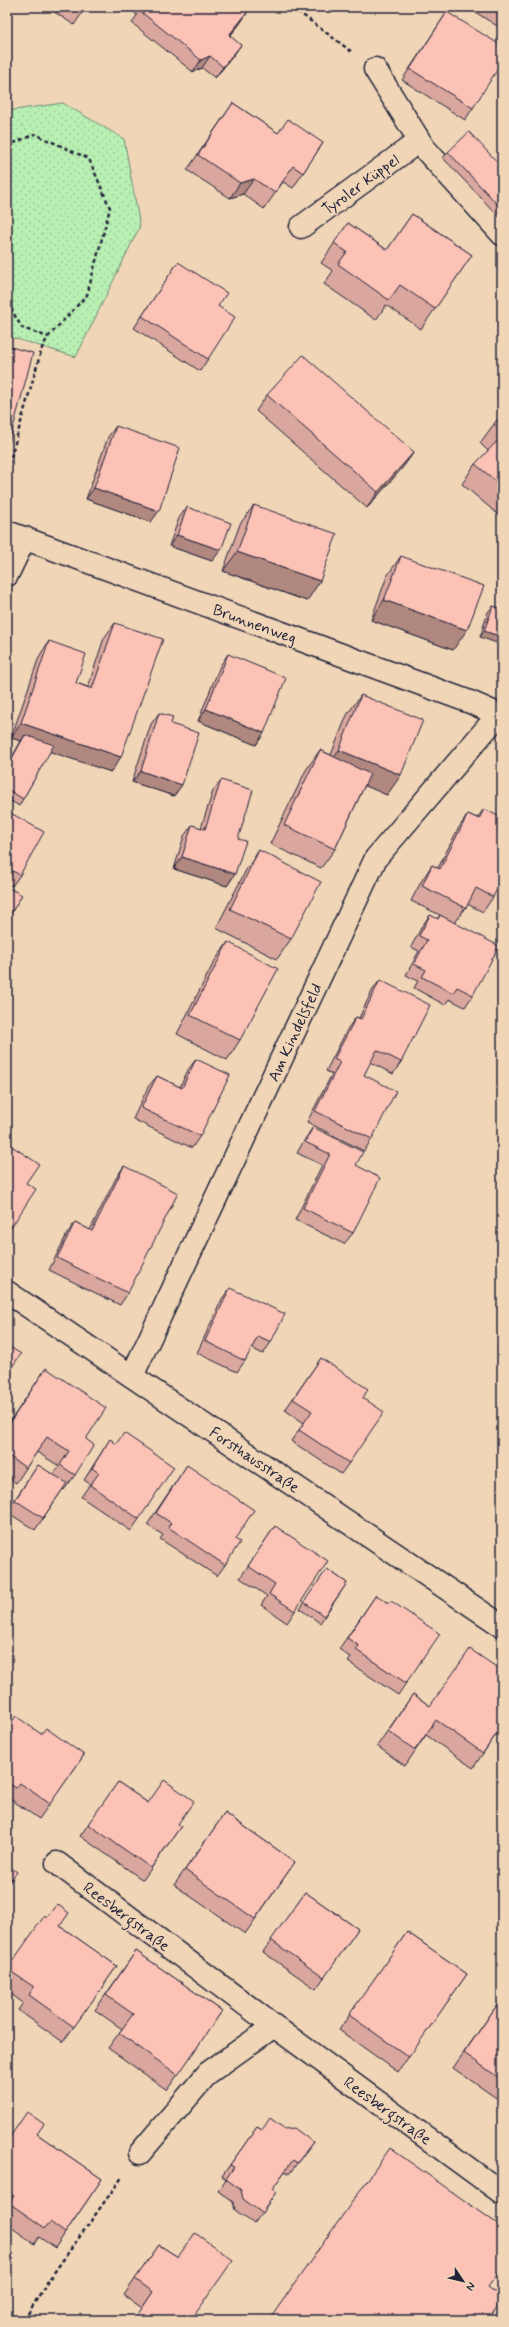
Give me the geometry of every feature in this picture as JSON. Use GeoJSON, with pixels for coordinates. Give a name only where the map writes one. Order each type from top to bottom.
{"type":"FeatureCollection","features":[{"type":"Feature","properties":{"kind":"street"},"geometry":{"type":"LineString","coordinates":[[375,70],[419,141],[502,234]]}},
{"type":"Feature","properties":{"kind":"street","name":"Tyroler Küppel"},"geometry":{"type":"LineString","coordinates":[[301,226],[419,141]]}},
{"type":"Feature","properties":{"kind":"street"},"geometry":{"type":"LineString","coordinates":[[7,575],[16,535]]}},
{"type":"Feature","properties":{"kind":"street","name":"Brunnenweg"},"geometry":{"type":"LineString","coordinates":[[16,535],[470,702],[500,715]]}},
{"type":"Feature","properties":{"kind":"street","name":"Am Kindelsfeld"},"geometry":{"type":"LineString","coordinates":[[132,1376],[376,858],[500,715]]}},
{"type":"Feature","properties":{"kind":"street","name":"Forsthausstraße"},"geometry":{"type":"LineString","coordinates":[[7,1292],[502,1626]]}},
{"type":"Feature","properties":{"kind":"street","name":"Reesbergstraße"},"geometry":{"type":"LineString","coordinates":[[57,1863],[274,2026],[502,2193]]}},
{"type":"Feature","properties":{"kind":"street"},"geometry":{"type":"LineString","coordinates":[[140,2153],[208,2073],[274,2026]]}},
{"type":"Feature","properties":{"kind":"path"},"geometry":{"type":"LineString","coordinates":[[292,7],[375,70]]}},
{"type":"Feature","properties":{"kind":"path"},"geometry":{"type":"LineString","coordinates":[[7,146],[35,134],[89,159],[110,208],[87,295],[48,337],[42,348],[7,471]]}},
{"type":"Feature","properties":{"kind":"path"},"geometry":{"type":"LineString","coordinates":[[7,302],[22,328],[48,337]]}},
{"type":"Feature","properties":{"kind":"path"},"geometry":{"type":"LineString","coordinates":[[24,2320],[48,2281],[140,2153]]}},
{"type":"Feature","properties":{"kind":"green space"},"geometry":{"type":"Polygon","coordinates":[[[63,103],[124,139],[140,226],[76,357],[7,336],[7,111],[63,103]]]}},
{"type":"Feature","properties":{"kind":"building"},"geometry":{"type":"Polygon","coordinates":[[[73,7],[86,7],[82,13],[73,7]]]}},
{"type":"Feature","properties":{"kind":"building"},"geometry":{"type":"Polygon","coordinates":[[[143,7],[239,7],[247,13],[229,35],[241,45],[223,67],[210,56],[201,60],[140,11],[143,7]]]}},
{"type":"Feature","properties":{"kind":"building"},"geometry":{"type":"Polygon","coordinates":[[[447,12],[502,46],[502,62],[473,108],[410,69],[447,12]]]}},
{"type":"Feature","properties":{"kind":"building"},"geometry":{"type":"Polygon","coordinates":[[[233,103],[278,133],[288,119],[323,143],[303,173],[293,166],[275,193],[254,179],[240,183],[198,155],[233,103]]]}},
{"type":"Feature","properties":{"kind":"building"},"geometry":{"type":"Polygon","coordinates":[[[469,132],[502,167],[502,209],[448,152],[469,132]]]}},
{"type":"Feature","properties":{"kind":"building"},"geometry":{"type":"Polygon","coordinates":[[[412,214],[472,255],[435,309],[400,285],[389,300],[338,264],[347,252],[334,243],[348,223],[387,250],[412,214]]]}},
{"type":"Feature","properties":{"kind":"building"},"geometry":{"type":"Polygon","coordinates":[[[178,262],[227,293],[218,306],[235,317],[208,359],[142,316],[178,262]]]}},
{"type":"Feature","properties":{"kind":"building"},"geometry":{"type":"Polygon","coordinates":[[[7,346],[33,353],[9,443],[7,442],[7,346]]]}},
{"type":"Feature","properties":{"kind":"building"},"geometry":{"type":"Polygon","coordinates":[[[303,355],[414,452],[378,492],[267,395],[303,355]]]}},
{"type":"Feature","properties":{"kind":"building"},"geometry":{"type":"Polygon","coordinates":[[[502,414],[502,432],[494,424],[502,414]]]}},
{"type":"Feature","properties":{"kind":"building"},"geometry":{"type":"Polygon","coordinates":[[[116,426],[180,448],[159,511],[94,488],[116,426]]]}},
{"type":"Feature","properties":{"kind":"building"},"geometry":{"type":"Polygon","coordinates":[[[502,436],[502,486],[475,464],[502,436]]]}},
{"type":"Feature","properties":{"kind":"building"},"geometry":{"type":"Polygon","coordinates":[[[254,505],[337,534],[320,581],[237,552],[254,505]]]}},
{"type":"Feature","properties":{"kind":"building"},"geometry":{"type":"Polygon","coordinates":[[[187,507],[231,523],[221,550],[177,535],[187,507]]]}},
{"type":"Feature","properties":{"kind":"building"},"geometry":{"type":"Polygon","coordinates":[[[401,556],[484,586],[467,630],[384,600],[401,556]]]}},
{"type":"Feature","properties":{"kind":"building"},"geometry":{"type":"Polygon","coordinates":[[[493,606],[502,609],[502,637],[484,631],[493,606]]]}},
{"type":"Feature","properties":{"kind":"building"},"geometry":{"type":"Polygon","coordinates":[[[115,623],[163,639],[121,757],[21,723],[49,641],[86,654],[76,683],[92,689],[115,623]]]}},
{"type":"Feature","properties":{"kind":"building"},"geometry":{"type":"Polygon","coordinates":[[[228,654],[286,678],[264,733],[206,709],[228,654]]]}},
{"type":"Feature","properties":{"kind":"building"},"geometry":{"type":"Polygon","coordinates":[[[361,695],[423,720],[401,775],[339,750],[361,695]]]}},
{"type":"Feature","properties":{"kind":"building"},"geometry":{"type":"Polygon","coordinates":[[[159,713],[173,717],[171,724],[199,733],[182,785],[141,771],[159,713]]]}},
{"type":"Feature","properties":{"kind":"building"},"geometry":{"type":"Polygon","coordinates":[[[25,735],[54,745],[23,799],[7,789],[7,767],[25,735]]]}},
{"type":"Feature","properties":{"kind":"building"},"geometry":{"type":"Polygon","coordinates":[[[320,750],[370,774],[335,849],[284,825],[320,750]]]}},
{"type":"Feature","properties":{"kind":"building"},"geometry":{"type":"Polygon","coordinates":[[[221,780],[253,790],[238,839],[246,841],[235,874],[182,857],[192,825],[205,829],[221,780]]]}},
{"type":"Feature","properties":{"kind":"building"},"geometry":{"type":"Polygon","coordinates":[[[484,809],[502,818],[502,879],[493,897],[476,888],[466,908],[422,886],[432,865],[440,869],[468,814],[479,819],[484,809]]]}},
{"type":"Feature","properties":{"kind":"building"},"geometry":{"type":"Polygon","coordinates":[[[9,812],[44,832],[20,875],[7,868],[7,816],[9,812]]]}},
{"type":"Feature","properties":{"kind":"building"},"geometry":{"type":"Polygon","coordinates":[[[259,850],[321,882],[291,939],[230,909],[259,850]]]}},
{"type":"Feature","properties":{"kind":"building"},"geometry":{"type":"Polygon","coordinates":[[[7,887],[22,895],[7,920],[7,887]]]}},
{"type":"Feature","properties":{"kind":"building"},"geometry":{"type":"Polygon","coordinates":[[[430,915],[438,919],[440,915],[499,946],[473,995],[457,987],[453,993],[422,977],[426,970],[414,964],[427,940],[419,936],[430,915]]]}},
{"type":"Feature","properties":{"kind":"building"},"geometry":{"type":"Polygon","coordinates":[[[228,942],[278,969],[240,1040],[190,1015],[228,942]]]}},
{"type":"Feature","properties":{"kind":"building"},"geometry":{"type":"Polygon","coordinates":[[[380,980],[430,1005],[401,1062],[377,1050],[364,1075],[396,1091],[372,1139],[315,1111],[340,1062],[334,1059],[356,1017],[361,1019],[380,980]]]}},
{"type":"Feature","properties":{"kind":"building"},"geometry":{"type":"Polygon","coordinates":[[[196,1059],[230,1075],[200,1136],[141,1108],[157,1076],[182,1088],[196,1059]]]}},
{"type":"Feature","properties":{"kind":"building"},"geometry":{"type":"Polygon","coordinates":[[[313,1127],[363,1152],[356,1165],[380,1178],[353,1233],[303,1208],[330,1154],[305,1142],[313,1127]]]}},
{"type":"Feature","properties":{"kind":"building"},"geometry":{"type":"Polygon","coordinates":[[[7,1143],[39,1164],[26,1183],[36,1189],[7,1234],[7,1143]]]}},
{"type":"Feature","properties":{"kind":"building"},"geometry":{"type":"Polygon","coordinates":[[[124,1166],[178,1193],[128,1293],[57,1258],[75,1222],[92,1231],[124,1166]]]}},
{"type":"Feature","properties":{"kind":"building"},"geometry":{"type":"Polygon","coordinates":[[[230,1288],[285,1314],[271,1342],[258,1336],[245,1361],[205,1341],[230,1288]]]}},
{"type":"Feature","properties":{"kind":"building"},"geometry":{"type":"Polygon","coordinates":[[[7,1345],[21,1354],[7,1374],[7,1345]]]}},
{"type":"Feature","properties":{"kind":"building"},"geometry":{"type":"Polygon","coordinates":[[[321,1358],[368,1389],[363,1398],[384,1412],[349,1463],[299,1430],[312,1411],[293,1399],[321,1358]]]}},
{"type":"Feature","properties":{"kind":"building"},"geometry":{"type":"Polygon","coordinates":[[[46,1368],[106,1408],[86,1439],[94,1445],[75,1475],[60,1465],[69,1451],[47,1437],[26,1468],[7,1455],[7,1427],[46,1368]]]}},
{"type":"Feature","properties":{"kind":"building"},"geometry":{"type":"Polygon","coordinates":[[[124,1433],[174,1467],[139,1519],[90,1485],[99,1473],[92,1468],[110,1439],[116,1444],[124,1433]]]}},
{"type":"Feature","properties":{"kind":"building"},"geometry":{"type":"Polygon","coordinates":[[[38,1465],[67,1483],[43,1518],[15,1500],[38,1465]]]}},
{"type":"Feature","properties":{"kind":"building"},"geometry":{"type":"Polygon","coordinates":[[[187,1465],[254,1510],[235,1539],[240,1542],[225,1565],[168,1527],[171,1523],[156,1513],[187,1465]]]}},
{"type":"Feature","properties":{"kind":"building"},"geometry":{"type":"Polygon","coordinates":[[[275,1526],[328,1561],[295,1611],[269,1594],[275,1584],[248,1566],[275,1526]]]}},
{"type":"Feature","properties":{"kind":"building"},"geometry":{"type":"Polygon","coordinates":[[[327,1569],[347,1583],[324,1616],[304,1602],[327,1569]]]}},
{"type":"Feature","properties":{"kind":"building"},"geometry":{"type":"Polygon","coordinates":[[[376,1595],[389,1603],[391,1601],[440,1634],[406,1683],[356,1650],[359,1646],[347,1638],[376,1595]]]}},
{"type":"Feature","properties":{"kind":"building"},"geometry":{"type":"Polygon","coordinates":[[[470,1649],[502,1671],[502,1726],[483,1753],[436,1720],[415,1750],[388,1731],[413,1694],[430,1706],[470,1649]]]}},
{"type":"Feature","properties":{"kind":"building"},"geometry":{"type":"Polygon","coordinates":[[[16,1716],[41,1734],[46,1728],[84,1755],[50,1804],[20,1783],[16,1788],[7,1782],[7,1729],[16,1716]]]}},
{"type":"Feature","properties":{"kind":"building"},"geometry":{"type":"Polygon","coordinates":[[[164,1780],[194,1801],[178,1824],[181,1826],[151,1868],[88,1824],[118,1782],[148,1803],[164,1780]]]}},
{"type":"Feature","properties":{"kind":"building"},"geometry":{"type":"Polygon","coordinates":[[[225,1813],[295,1862],[255,1919],[185,1870],[225,1813]]]}},
{"type":"Feature","properties":{"kind":"building"},"geometry":{"type":"Polygon","coordinates":[[[7,1865],[17,1872],[7,1886],[7,1865]]]}},
{"type":"Feature","properties":{"kind":"building"},"geometry":{"type":"Polygon","coordinates":[[[305,1892],[358,1929],[324,1978],[271,1940],[305,1892]]]}},
{"type":"Feature","properties":{"kind":"building"},"geometry":{"type":"Polygon","coordinates":[[[57,1904],[69,1913],[60,1926],[117,1966],[74,2027],[29,1995],[34,1987],[7,1969],[45,1915],[47,1917],[57,1904]]]}},
{"type":"Feature","properties":{"kind":"building"},"geometry":{"type":"Polygon","coordinates":[[[407,1932],[467,1974],[409,2057],[349,2015],[407,1932]]]}},
{"type":"Feature","properties":{"kind":"building"},"geometry":{"type":"Polygon","coordinates":[[[136,1951],[222,2011],[178,2075],[119,2033],[133,2014],[106,1995],[136,1951]]]}},
{"type":"Feature","properties":{"kind":"building"},"geometry":{"type":"Polygon","coordinates":[[[502,1998],[502,2080],[464,2053],[502,1998]]]}},
{"type":"Feature","properties":{"kind":"building"},"geometry":{"type":"Polygon","coordinates":[[[7,2100],[10,2102],[7,2107],[7,2100]]]}},
{"type":"Feature","properties":{"kind":"building"},"geometry":{"type":"Polygon","coordinates":[[[27,2112],[44,2124],[37,2134],[102,2179],[65,2233],[50,2222],[45,2228],[9,2203],[14,2196],[7,2192],[7,2141],[27,2112]]]}},
{"type":"Feature","properties":{"kind":"building"},"geometry":{"type":"Polygon","coordinates":[[[270,2118],[285,2129],[294,2128],[313,2142],[297,2163],[293,2160],[272,2189],[276,2192],[262,2213],[243,2199],[241,2190],[226,2179],[234,2167],[230,2165],[257,2127],[262,2130],[270,2118]]]}},
{"type":"Feature","properties":{"kind":"building"},"geometry":{"type":"Polygon","coordinates":[[[390,2148],[502,2227],[502,2268],[488,2287],[502,2297],[502,2300],[488,2320],[269,2320],[390,2148]]]}},
{"type":"Feature","properties":{"kind":"building"},"geometry":{"type":"Polygon","coordinates":[[[195,2233],[233,2260],[191,2320],[134,2320],[153,2292],[135,2279],[159,2245],[178,2257],[195,2233]]]}}]}
